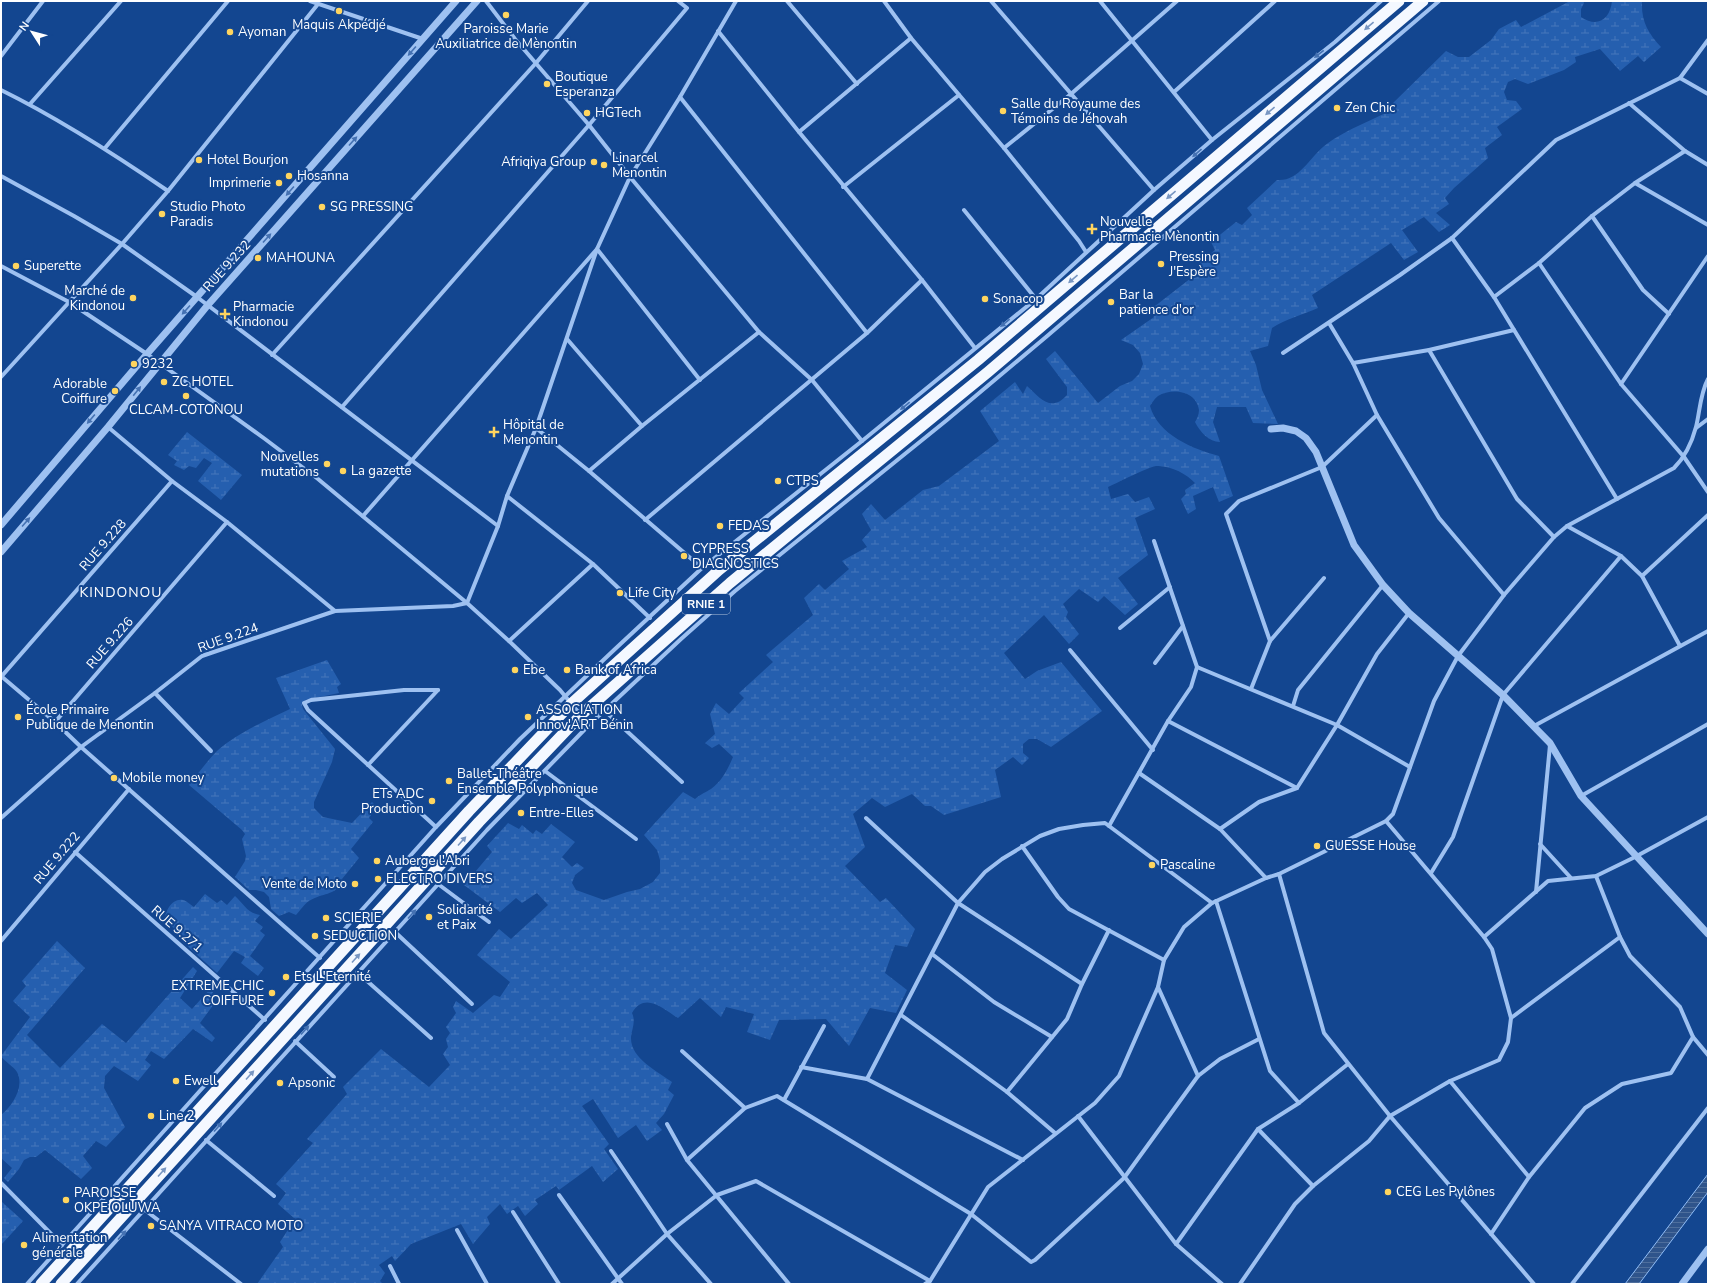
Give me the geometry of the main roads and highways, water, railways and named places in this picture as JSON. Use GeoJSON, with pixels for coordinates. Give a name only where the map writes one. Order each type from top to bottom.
{"type":"FeatureCollection","features":[{"type":"Feature","properties":{"kind":"highway","name":"RNIE 1"},"geometry":{"type":"LineString","coordinates":[[41,1284],[569,700],[719,570],[978,360],[1399,1]]}},
{"type":"Feature","properties":{"kind":"highway","name":"RNIE 1"},"geometry":{"type":"LineString","coordinates":[[61,1284],[474,828],[581,715],[730,583],[988,372],[1423,1]]}},
{"type":"Feature","properties":{"kind":"place","name":"Maquis Akpédjé"},"geometry":{"type":"Point","coordinates":[339,11]}},
{"type":"Feature","properties":{"kind":"place","name":"Paroisse Marie Auxiliatrice de Mènontin"},"geometry":{"type":"Point","coordinates":[506,15]}},
{"type":"Feature","properties":{"kind":"place","name":"Ayoman"},"geometry":{"type":"Point","coordinates":[230,32]}},
{"type":"Feature","properties":{"kind":"place","name":"Boutique Esperanza"},"geometry":{"type":"Point","coordinates":[547,84]}},
{"type":"Feature","properties":{"kind":"place","name":"Zen Chic"},"geometry":{"type":"Point","coordinates":[1337,108]}},
{"type":"Feature","properties":{"kind":"place","name":"Salle du Royaume des Témoins de Jéhovah"},"geometry":{"type":"Point","coordinates":[1003,111]}},
{"type":"Feature","properties":{"kind":"place","name":"HGTech"},"geometry":{"type":"Point","coordinates":[587,113]}},
{"type":"Feature","properties":{"kind":"place","name":"Hotel Bourjon"},"geometry":{"type":"Point","coordinates":[199,160]}},
{"type":"Feature","properties":{"kind":"place","name":"Afriqiya Group"},"geometry":{"type":"Point","coordinates":[594,162]}},
{"type":"Feature","properties":{"kind":"place","name":"Linarcel Menontin"},"geometry":{"type":"Point","coordinates":[604,165]}},
{"type":"Feature","properties":{"kind":"place","name":"Hosanna"},"geometry":{"type":"Point","coordinates":[289,176]}},
{"type":"Feature","properties":{"kind":"place","name":"Imprimerie"},"geometry":{"type":"Point","coordinates":[279,183]}},
{"type":"Feature","properties":{"kind":"place","name":"SG PRESSING"},"geometry":{"type":"Point","coordinates":[322,207]}},
{"type":"Feature","properties":{"kind":"place","name":"Studio Photo Paradis"},"geometry":{"type":"Point","coordinates":[162,214]}},
{"type":"Feature","properties":{"kind":"place","name":"Nouvelle Pharmacie Mènontin"},"geometry":{"type":"Point","coordinates":[1092,229]}},
{"type":"Feature","properties":{"kind":"place","name":"MAHOUNA"},"geometry":{"type":"Point","coordinates":[258,258]}},
{"type":"Feature","properties":{"kind":"place","name":"Pressing J'Espère"},"geometry":{"type":"Point","coordinates":[1161,264]}},
{"type":"Feature","properties":{"kind":"place","name":"Superette"},"geometry":{"type":"Point","coordinates":[16,266]}},
{"type":"Feature","properties":{"kind":"place","name":"Marché de Kindonou"},"geometry":{"type":"Point","coordinates":[133,298]}},
{"type":"Feature","properties":{"kind":"place","name":"Sonacop"},"geometry":{"type":"Point","coordinates":[985,299]}},
{"type":"Feature","properties":{"kind":"place","name":"Bar la patience d'or"},"geometry":{"type":"Point","coordinates":[1111,302]}},
{"type":"Feature","properties":{"kind":"place","name":"Pharmacie Kindonou"},"geometry":{"type":"Point","coordinates":[225,314]}},
{"type":"Feature","properties":{"kind":"place","name":"9232"},"geometry":{"type":"Point","coordinates":[134,364]}},
{"type":"Feature","properties":{"kind":"place","name":"ZC HOTEL"},"geometry":{"type":"Point","coordinates":[164,382]}},
{"type":"Feature","properties":{"kind":"place","name":"Adorable Coiffure"},"geometry":{"type":"Point","coordinates":[115,391]}},
{"type":"Feature","properties":{"kind":"place","name":"CLCAM-COTONOU"},"geometry":{"type":"Point","coordinates":[186,396]}},
{"type":"Feature","properties":{"kind":"place","name":"Hôpital de Menontin"},"geometry":{"type":"Point","coordinates":[494,432]}},
{"type":"Feature","properties":{"kind":"place","name":"Nouvelles mutations"},"geometry":{"type":"Point","coordinates":[327,464]}},
{"type":"Feature","properties":{"kind":"place","name":"La gazette"},"geometry":{"type":"Point","coordinates":[343,471]}},
{"type":"Feature","properties":{"kind":"place","name":"CTPS"},"geometry":{"type":"Point","coordinates":[778,481]}},
{"type":"Feature","properties":{"kind":"place","name":"FEDAS"},"geometry":{"type":"Point","coordinates":[720,526]}},
{"type":"Feature","properties":{"kind":"place","name":"CYPRESS DIAGNOSTICS"},"geometry":{"type":"Point","coordinates":[684,556]}},
{"type":"Feature","properties":{"kind":"place","name":"Life City"},"geometry":{"type":"Point","coordinates":[620,593]}},
{"type":"Feature","properties":{"kind":"place","name":"Ebe"},"geometry":{"type":"Point","coordinates":[515,670]}},
{"type":"Feature","properties":{"kind":"place","name":"Bank of Africa"},"geometry":{"type":"Point","coordinates":[567,670]}},
{"type":"Feature","properties":{"kind":"place","name":"École Primaire Publique de Menontin"},"geometry":{"type":"Point","coordinates":[18,717]}},
{"type":"Feature","properties":{"kind":"place","name":"ASSOCIATION Innov'ART Bénin"},"geometry":{"type":"Point","coordinates":[528,717]}},
{"type":"Feature","properties":{"kind":"place","name":"Mobile money"},"geometry":{"type":"Point","coordinates":[114,778]}},
{"type":"Feature","properties":{"kind":"place","name":"Ballet-Théâtre Ensemble Polyphonique"},"geometry":{"type":"Point","coordinates":[449,781]}},
{"type":"Feature","properties":{"kind":"place","name":"ETs ADC Production"},"geometry":{"type":"Point","coordinates":[432,801]}},
{"type":"Feature","properties":{"kind":"place","name":"Entre-Elles"},"geometry":{"type":"Point","coordinates":[521,813]}},
{"type":"Feature","properties":{"kind":"place","name":"GUESSE House"},"geometry":{"type":"Point","coordinates":[1317,846]}},
{"type":"Feature","properties":{"kind":"place","name":"Auberge l'Abri"},"geometry":{"type":"Point","coordinates":[377,861]}},
{"type":"Feature","properties":{"kind":"place","name":"Pascaline"},"geometry":{"type":"Point","coordinates":[1152,865]}},
{"type":"Feature","properties":{"kind":"place","name":"ELECTRO DIVERS"},"geometry":{"type":"Point","coordinates":[378,879]}},
{"type":"Feature","properties":{"kind":"place","name":"Vente de Moto"},"geometry":{"type":"Point","coordinates":[355,884]}},
{"type":"Feature","properties":{"kind":"place","name":"Solidarité et Paix"},"geometry":{"type":"Point","coordinates":[429,917]}},
{"type":"Feature","properties":{"kind":"place","name":"SCIERIE"},"geometry":{"type":"Point","coordinates":[326,918]}},
{"type":"Feature","properties":{"kind":"place","name":"SEDUCTION"},"geometry":{"type":"Point","coordinates":[315,936]}},
{"type":"Feature","properties":{"kind":"place","name":"Ets L'Eternité"},"geometry":{"type":"Point","coordinates":[286,977]}},
{"type":"Feature","properties":{"kind":"place","name":"EXTREME CHIC COIFFURE"},"geometry":{"type":"Point","coordinates":[272,993]}},
{"type":"Feature","properties":{"kind":"place","name":"Ewell"},"geometry":{"type":"Point","coordinates":[176,1081]}},
{"type":"Feature","properties":{"kind":"place","name":"Apsonic"},"geometry":{"type":"Point","coordinates":[280,1083]}},
{"type":"Feature","properties":{"kind":"place","name":"Line 2"},"geometry":{"type":"Point","coordinates":[151,1116]}},
{"type":"Feature","properties":{"kind":"place","name":"CEG Les Pylônes"},"geometry":{"type":"Point","coordinates":[1388,1192]}},
{"type":"Feature","properties":{"kind":"place","name":"PAROISSE OKPE OLUWA"},"geometry":{"type":"Point","coordinates":[66,1200]}},
{"type":"Feature","properties":{"kind":"place","name":"SANYA VITRACO MOTO"},"geometry":{"type":"Point","coordinates":[151,1226]}},
{"type":"Feature","properties":{"kind":"place","name":"Alimentation générale"},"geometry":{"type":"Point","coordinates":[24,1245]}},
{"type":"Feature","properties":{"kind":"district","name":"KINDONOU"},"geometry":{"type":"Point","coordinates":[121,592]}}]}
